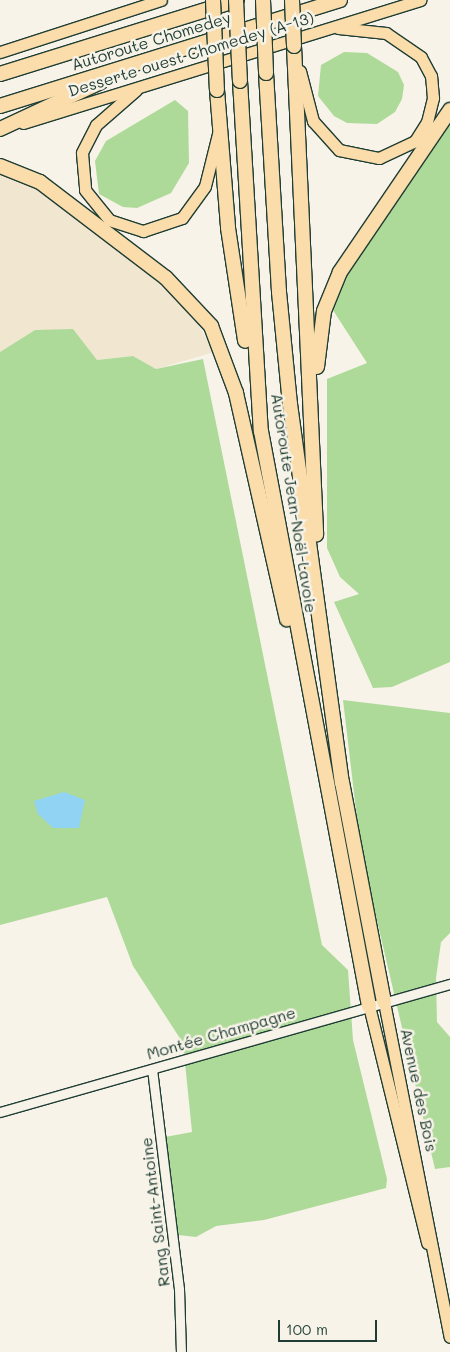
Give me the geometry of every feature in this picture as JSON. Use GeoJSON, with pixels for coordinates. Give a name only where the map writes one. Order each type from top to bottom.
{"type":"FeatureCollection","features":[{"type":"Feature","properties":{"kind":"highway"},"geometry":{"type":"LineString","coordinates":[[213,0],[219,127],[229,237],[262,431]]}},
{"type":"Feature","properties":{"kind":"highway","name":"Autoroute Chomedey"},"geometry":{"type":"LineString","coordinates":[[0,74],[237,0]]}},
{"type":"Feature","properties":{"kind":"highway","name":"Autoroute Jean-Noël-Lavoie"},"geometry":{"type":"LineString","coordinates":[[237,0],[240,81],[262,431],[312,716],[369,1006]]}},
{"type":"Feature","properties":{"kind":"highway","name":"Autoroute Jean-Noël-Lavoie"},"geometry":{"type":"LineString","coordinates":[[263,0],[285,364],[316,568],[344,791],[384,1002]]}},
{"type":"Feature","properties":{"kind":"highway"},"geometry":{"type":"LineString","coordinates":[[292,0],[294,46],[297,65],[313,430],[316,568]]}},
{"type":"Feature","properties":{"kind":"highway","name":"Autoroute Chomedey"},"geometry":{"type":"LineString","coordinates":[[0,106],[340,0]]}},
{"type":"Feature","properties":{"kind":"highway"},"geometry":{"type":"LineString","coordinates":[[0,129],[140,63]]}},
{"type":"Feature","properties":{"kind":"highway"},"geometry":{"type":"LineString","coordinates":[[313,430],[320,331],[332,288],[347,258],[450,110]]}},
{"type":"Feature","properties":{"kind":"highway"},"geometry":{"type":"LineString","coordinates":[[0,166],[40,182],[166,278],[193,303],[215,333],[236,393],[312,716]]}},
{"type":"Feature","properties":{"kind":"main road"},"geometry":{"type":"LineString","coordinates":[[0,52],[161,0]]}},
{"type":"Feature","properties":{"kind":"main road","name":"Desserte ouest Chomedey (A-13)"},"geometry":{"type":"LineString","coordinates":[[0,129],[420,0]]}},
{"type":"Feature","properties":{"kind":"main road"},"geometry":{"type":"LineString","coordinates":[[297,65],[310,113],[332,146],[351,156],[379,158],[414,141],[428,122],[434,98],[431,76],[421,57],[386,33],[331,28]]}},
{"type":"Feature","properties":{"kind":"main road"},"geometry":{"type":"LineString","coordinates":[[138,88],[96,125],[82,153],[80,173],[87,196],[115,224],[151,230],[187,214],[205,186],[219,127]]}},
{"type":"Feature","properties":{"kind":"main road","name":"Avenue des Bois"},"geometry":{"type":"LineString","coordinates":[[384,1002],[428,1209],[436,1273]]}},
{"type":"Feature","properties":{"kind":"main road","name":"Avenue des Bois"},"geometry":{"type":"LineString","coordinates":[[369,1006],[418,1213],[436,1273],[450,1336]]}},
{"type":"Feature","properties":{"kind":"street","name":"Montée Champagne"},"geometry":{"type":"LineString","coordinates":[[0,1112],[450,984]]}},
{"type":"Feature","properties":{"kind":"street","name":"Rang Saint-Antoine"},"geometry":{"type":"LineString","coordinates":[[152,1069],[179,1289],[181,1352]]}},
{"type":"Feature","properties":{"kind":"shaded area"},"geometry":{"type":"Polygon","coordinates":[[[0,171],[33,183],[186,304],[214,352],[156,369],[133,356],[97,360],[35,330],[0,352],[0,171]]]}},
{"type":"Feature","properties":{"kind":"green space"},"geometry":{"type":"Polygon","coordinates":[[[344,52],[367,53],[398,72],[404,85],[402,99],[395,112],[377,124],[347,123],[334,116],[318,96],[321,65],[344,52]]]}},
{"type":"Feature","properties":{"kind":"green space"},"geometry":{"type":"Polygon","coordinates":[[[175,100],[188,111],[189,163],[171,193],[137,208],[123,207],[99,194],[95,161],[106,141],[175,100]]]}},
{"type":"Feature","properties":{"kind":"green space"},"geometry":{"type":"Polygon","coordinates":[[[450,124],[450,662],[392,687],[373,688],[334,602],[359,594],[340,577],[327,548],[327,379],[367,363],[331,307],[349,267],[450,124]]]}},
{"type":"Feature","properties":{"kind":"green space"},"geometry":{"type":"Polygon","coordinates":[[[73,329],[97,360],[133,356],[156,369],[203,359],[322,945],[348,970],[353,1040],[387,1179],[386,1188],[264,1220],[216,1226],[196,1237],[178,1235],[165,1137],[192,1132],[183,1043],[133,966],[107,897],[0,925],[0,352],[35,330],[73,329]]]}},
{"type":"Feature","properties":{"kind":"green space"},"geometry":{"type":"Polygon","coordinates":[[[343,700],[450,713],[450,933],[441,942],[436,978],[437,1022],[450,1037],[450,1167],[435,1169],[361,852],[343,700]]]}},
{"type":"Feature","properties":{"kind":"water"},"geometry":{"type":"Polygon","coordinates":[[[64,792],[85,800],[79,828],[53,828],[38,814],[34,801],[64,792]]]}}]}
